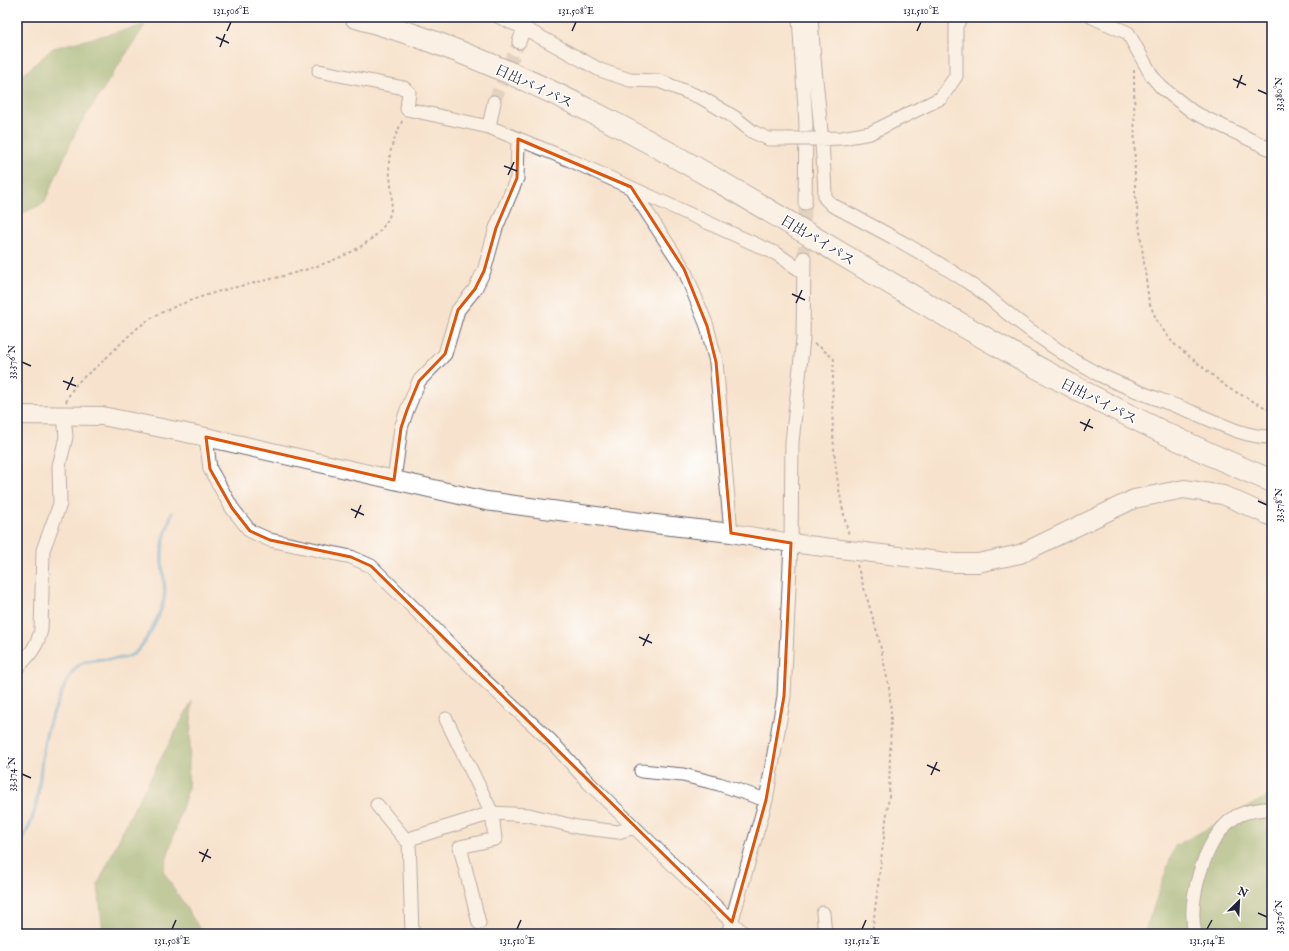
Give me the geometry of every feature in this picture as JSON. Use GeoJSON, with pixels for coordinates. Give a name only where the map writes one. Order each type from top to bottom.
{"type":"FeatureCollection","features":[{"type":"Feature","properties":{"kind":"highway","name":"日出バイパス"},"geometry":{"type":"LineString","coordinates":[[356,17],[471,57],[567,100],[723,183],[1009,353],[1076,390],[1215,458],[1272,481]]}},
{"type":"Feature","properties":{"kind":"street"},"geometry":{"type":"LineString","coordinates":[[500,17],[524,28],[600,70],[630,80],[660,81],[702,98],[734,117],[753,132],[769,139],[819,139],[870,133],[941,98],[956,76],[956,26],[961,17]]}},
{"type":"Feature","properties":{"kind":"street"},"geometry":{"type":"LineString","coordinates":[[799,17],[806,124],[805,204]]}},
{"type":"Feature","properties":{"kind":"street"},"geometry":{"type":"LineString","coordinates":[[812,17],[819,139],[825,198],[832,205],[919,251],[940,264],[980,290],[1007,312],[1093,371],[1133,390],[1225,426],[1262,437],[1272,437]]}},
{"type":"Feature","properties":{"kind":"street"},"geometry":{"type":"LineString","coordinates":[[1092,17],[1128,33],[1152,76],[1161,87],[1193,112],[1272,150]]}},
{"type":"Feature","properties":{"kind":"street"},"geometry":{"type":"LineString","coordinates":[[519,42],[524,28]]}},
{"type":"Feature","properties":{"kind":"street"},"geometry":{"type":"LineString","coordinates":[[319,70],[404,88],[409,92],[407,109],[489,127],[631,187],[776,254],[803,272]]}},
{"type":"Feature","properties":{"kind":"street"},"geometry":{"type":"LineString","coordinates":[[489,127],[494,102]]}},
{"type":"Feature","properties":{"kind":"street"},"geometry":{"type":"LineString","coordinates":[[394,480],[401,428],[419,381],[445,354],[458,310],[475,289],[484,271],[496,228],[517,178],[518,139]]}},
{"type":"Feature","properties":{"kind":"street"},"geometry":{"type":"LineString","coordinates":[[631,187],[684,269],[708,326],[716,362],[732,533]]}},
{"type":"Feature","properties":{"kind":"street"},"geometry":{"type":"LineString","coordinates":[[730,928],[766,800],[784,696],[791,543],[792,442],[803,339],[804,258]]}},
{"type":"Feature","properties":{"kind":"street"},"geometry":{"type":"LineString","coordinates":[[17,415],[64,414],[102,416],[206,437],[486,500],[655,524],[732,533],[791,543],[955,563],[978,563],[1020,554],[1134,499],[1184,489],[1223,495],[1272,517]]}},
{"type":"Feature","properties":{"kind":"street"},"geometry":{"type":"LineString","coordinates":[[17,668],[31,654],[41,630],[43,550],[60,504],[59,466],[66,437],[64,414]]}},
{"type":"Feature","properties":{"kind":"street"},"geometry":{"type":"LineString","coordinates":[[206,437],[210,470],[232,508],[250,531],[270,540],[351,557],[371,566],[484,680],[550,741],[589,783],[634,826],[730,928],[744,934]]}},
{"type":"Feature","properties":{"kind":"street"},"geometry":{"type":"LineString","coordinates":[[446,719],[492,813],[495,839],[460,847],[479,923]]}},
{"type":"Feature","properties":{"kind":"street"},"geometry":{"type":"LineString","coordinates":[[641,771],[683,775],[719,784],[766,800]]}},
{"type":"Feature","properties":{"kind":"street"},"geometry":{"type":"LineString","coordinates":[[377,805],[405,839],[492,813],[529,815],[577,827],[618,832],[634,826]]}},
{"type":"Feature","properties":{"kind":"street"},"geometry":{"type":"LineString","coordinates":[[1194,934],[1193,910],[1199,871],[1213,839],[1231,820],[1249,811],[1272,808]]}},
{"type":"Feature","properties":{"kind":"street"},"geometry":{"type":"LineString","coordinates":[[409,839],[412,934]]}},
{"type":"Feature","properties":{"kind":"street"},"geometry":{"type":"LineString","coordinates":[[823,913],[825,934]]}},
{"type":"Feature","properties":{"kind":"path"},"geometry":{"type":"LineString","coordinates":[[1133,41],[1135,94],[1135,192],[1149,302],[1158,323],[1173,342],[1228,388],[1272,411]]}},
{"type":"Feature","properties":{"kind":"path"},"geometry":{"type":"LineString","coordinates":[[64,414],[66,401],[72,388],[83,376],[106,359],[120,342],[137,327],[156,315],[192,300],[227,289],[334,261],[358,249],[380,230],[388,219],[391,208],[390,162],[392,144],[407,109]]}},
{"type":"Feature","properties":{"kind":"path"},"geometry":{"type":"LineString","coordinates":[[803,339],[820,347],[834,359],[832,389],[834,458],[846,523],[878,635],[888,687],[891,712],[889,796],[872,934]]}},
{"type":"Feature","properties":{"kind":"highlighted area"},"geometry":{"type":"Polygon","coordinates":[[[518,139],[631,187],[684,269],[707,326],[716,362],[731,533],[791,543],[784,696],[766,800],[732,922],[371,566],[351,557],[270,540],[250,531],[232,508],[210,469],[206,437],[394,480],[401,428],[419,381],[445,354],[458,310],[475,289],[484,271],[496,228],[517,178],[518,139]]]}},
{"type":"Feature","properties":{"kind":"green space"},"geometry":{"type":"Polygon","coordinates":[[[145,25],[77,129],[44,203],[17,216],[17,80],[53,48],[145,25]]]}},
{"type":"Feature","properties":{"kind":"green space"},"geometry":{"type":"Polygon","coordinates":[[[192,701],[188,788],[163,871],[203,934],[103,934],[98,884],[128,820],[192,701]]]}},
{"type":"Feature","properties":{"kind":"green space"},"geometry":{"type":"Polygon","coordinates":[[[1272,794],[1272,934],[1144,934],[1175,846],[1272,794]]]}},
{"type":"Feature","properties":{"kind":"waterway"},"geometry":{"type":"LineString","coordinates":[[17,846],[27,832],[33,816],[37,799],[47,730],[62,691],[74,670],[80,664],[88,661],[124,658],[132,655],[142,645],[157,618],[165,593],[162,557],[166,532],[172,513]]}},
{"type":"Feature","properties":{"kind":"tunnel"},"geometry":{"type":"LineString","coordinates":[[494,102],[519,42]]}},
{"type":"Feature","properties":{"kind":"tunnel"},"geometry":{"type":"LineString","coordinates":[[804,258],[805,203]]}}]}
